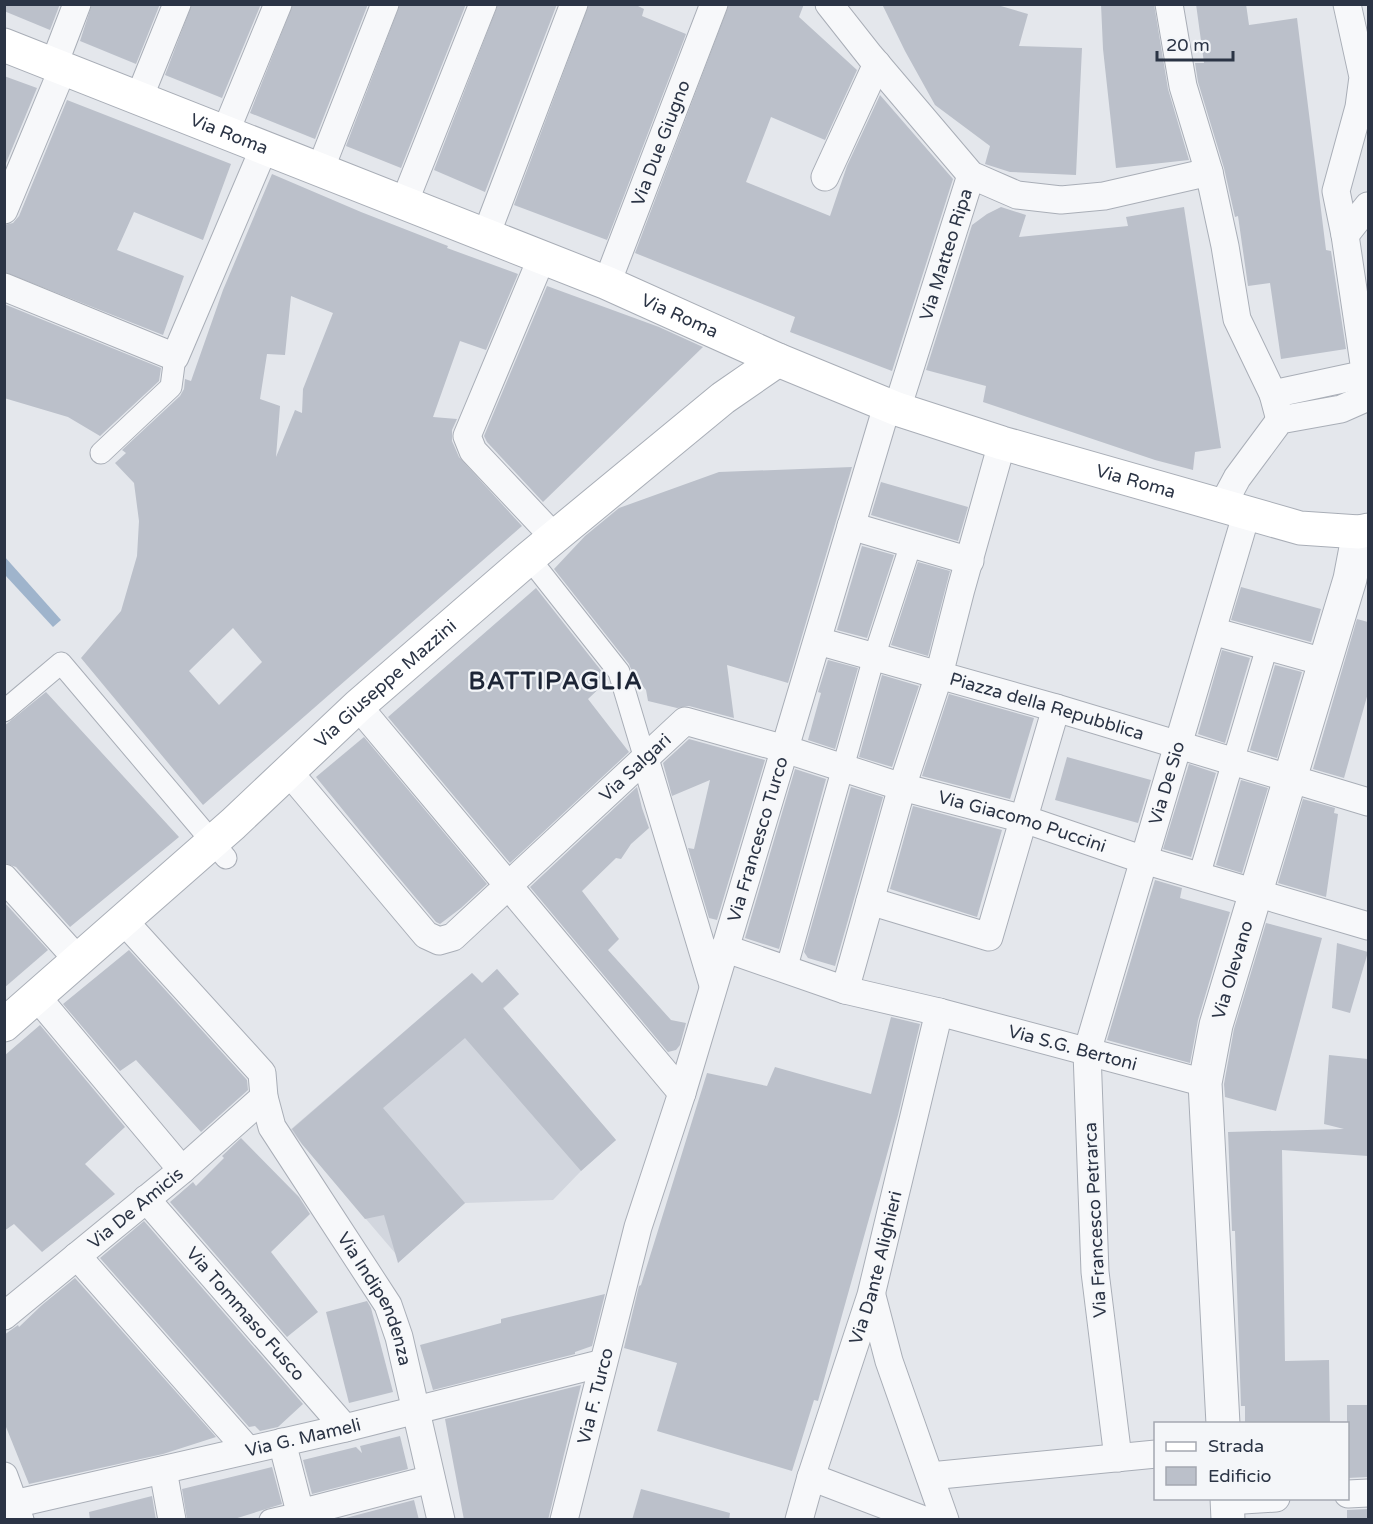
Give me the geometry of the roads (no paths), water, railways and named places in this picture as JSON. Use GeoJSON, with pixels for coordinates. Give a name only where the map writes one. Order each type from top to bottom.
{"type":"FeatureCollection","features":[{"type":"Feature","properties":{"kind":"main road","name":"Via Roma"},"geometry":{"type":"LineString","coordinates":[[4,45],[607,283],[778,360],[892,407],[1002,443],[1235,499],[1300,528],[1364,531]]}},
{"type":"Feature","properties":{"kind":"main road","name":"Via Giuseppe Mazzini"},"geometry":{"type":"LineString","coordinates":[[4,1025],[124,921],[219,850],[288,771],[358,706],[529,558],[723,398],[778,360]]}},
{"type":"Feature","properties":{"kind":"street"},"geometry":{"type":"LineString","coordinates":[[4,210],[58,66],[77,4]]}},
{"type":"Feature","properties":{"kind":"street"},"geometry":{"type":"LineString","coordinates":[[139,98],[177,4]]}},
{"type":"Feature","properties":{"kind":"street"},"geometry":{"type":"LineString","coordinates":[[225,132],[278,4]]}},
{"type":"Feature","properties":{"kind":"street"},"geometry":{"type":"LineString","coordinates":[[320,170],[385,4]]}},
{"type":"Feature","properties":{"kind":"street"},"geometry":{"type":"LineString","coordinates":[[404,203],[483,4]]}},
{"type":"Feature","properties":{"kind":"street"},"geometry":{"type":"LineString","coordinates":[[486,235],[574,4]]}},
{"type":"Feature","properties":{"kind":"street"},"geometry":{"type":"LineString","coordinates":[[1169,4],[1183,86],[1209,172],[1237,319],[1276,407],[1235,499]]}},
{"type":"Feature","properties":{"kind":"street"},"geometry":{"type":"LineString","coordinates":[[1276,407],[1341,409],[1368,388],[1346,235],[1336,191],[1364,108],[1363,76],[1347,4]]}},
{"type":"Feature","properties":{"kind":"street","name":"Via Matteo Ripa"},"geometry":{"type":"LineString","coordinates":[[829,5],[971,175],[892,407]]}},
{"type":"Feature","properties":{"kind":"street","name":"Via Due Giugno"},"geometry":{"type":"LineString","coordinates":[[607,283],[708,6]]}},
{"type":"Feature","properties":{"kind":"street"},"geometry":{"type":"LineString","coordinates":[[825,177],[877,64]]}},
{"type":"Feature","properties":{"kind":"street"},"geometry":{"type":"LineString","coordinates":[[101,453],[171,387],[175,357],[264,148]]}},
{"type":"Feature","properties":{"kind":"street"},"geometry":{"type":"LineString","coordinates":[[971,175],[1017,195],[1061,200],[1104,196],[1209,172]]}},
{"type":"Feature","properties":{"kind":"street"},"geometry":{"type":"LineString","coordinates":[[1346,235],[1368,206]]}},
{"type":"Feature","properties":{"kind":"street"},"geometry":{"type":"LineString","coordinates":[[542,257],[467,436],[473,451],[554,537]]}},
{"type":"Feature","properties":{"kind":"street"},"geometry":{"type":"LineString","coordinates":[[4,287],[175,357]]}},
{"type":"Feature","properties":{"kind":"street","name":"Via Francesco Turco"},"geometry":{"type":"LineString","coordinates":[[625,1273],[682,1093],[818,641],[851,526],[864,460],[892,407]]}},
{"type":"Feature","properties":{"kind":"street","name":"Piazza della Repubblica"},"geometry":{"type":"LineString","coordinates":[[1002,443],[939,675],[1178,744]]}},
{"type":"Feature","properties":{"kind":"street","name":"Via De Sio"},"geometry":{"type":"LineString","coordinates":[[1087,1052],[1212,631],[1235,499]]}},
{"type":"Feature","properties":{"kind":"street"},"geometry":{"type":"LineString","coordinates":[[851,526],[970,561]]}},
{"type":"Feature","properties":{"kind":"street","name":"Via Olevano"},"geometry":{"type":"LineString","coordinates":[[1223,1422],[1205,1083],[1216,1025],[1364,531]]}},
{"type":"Feature","properties":{"kind":"street"},"geometry":{"type":"LineString","coordinates":[[786,970],[874,657],[911,544]]}},
{"type":"Feature","properties":{"kind":"street"},"geometry":{"type":"LineString","coordinates":[[529,558],[620,672],[713,985]]}},
{"type":"Feature","properties":{"kind":"street"},"geometry":{"type":"LineString","coordinates":[[1212,631],[1324,662]]}},
{"type":"Feature","properties":{"kind":"street"},"geometry":{"type":"LineString","coordinates":[[818,641],[939,675],[902,788],[845,990]]}},
{"type":"Feature","properties":{"kind":"street"},"geometry":{"type":"LineString","coordinates":[[1199,876],[1267,646]]}},
{"type":"Feature","properties":{"kind":"street"},"geometry":{"type":"LineString","coordinates":[[4,711],[61,663],[219,850]]}},
{"type":"Feature","properties":{"kind":"street"},"geometry":{"type":"LineString","coordinates":[[358,706],[682,1093]]}},
{"type":"Feature","properties":{"kind":"street"},"geometry":{"type":"LineString","coordinates":[[870,901],[989,938],[1056,708]]}},
{"type":"Feature","properties":{"kind":"street","name":"Via Salgari"},"geometry":{"type":"LineString","coordinates":[[288,771],[426,935],[439,941],[453,937],[685,721],[785,749]]}},
{"type":"Feature","properties":{"kind":"street"},"geometry":{"type":"LineString","coordinates":[[1178,744],[1368,802]]}},
{"type":"Feature","properties":{"kind":"street"},"geometry":{"type":"LineString","coordinates":[[1178,744],[1289,778]]}},
{"type":"Feature","properties":{"kind":"street","name":"Via Giacomo Puccini"},"geometry":{"type":"LineString","coordinates":[[785,749],[902,788],[1024,819],[1144,860],[1368,926]]}},
{"type":"Feature","properties":{"kind":"street"},"geometry":{"type":"LineString","coordinates":[[4,878],[79,961]]}},
{"type":"Feature","properties":{"kind":"street","name":"Via Indipendenza"},"geometry":{"type":"LineString","coordinates":[[124,921],[262,1073],[264,1097],[272,1128],[388,1305],[399,1337],[441,1520]]}},
{"type":"Feature","properties":{"kind":"street","name":"Via S.G. Bertoni"},"geometry":{"type":"LineString","coordinates":[[724,948],[845,990],[939,1012],[1205,1083]]}},
{"type":"Feature","properties":{"kind":"street"},"geometry":{"type":"LineString","coordinates":[[37,997],[182,1170]]}},
{"type":"Feature","properties":{"kind":"street","name":"Via Dante Alighieri"},"geometry":{"type":"LineString","coordinates":[[799,1520],[871,1295],[939,1012]]}},
{"type":"Feature","properties":{"kind":"street","name":"Via Francesco Petrarca"},"geometry":{"type":"LineString","coordinates":[[1087,1052],[1095,1272],[1118,1458]]}},
{"type":"Feature","properties":{"kind":"street","name":"Via De Amicis"},"geometry":{"type":"LineString","coordinates":[[4,1316],[182,1170],[264,1097]]}},
{"type":"Feature","properties":{"kind":"street","name":"Via Tommaso Fusco"},"geometry":{"type":"LineString","coordinates":[[146,1199],[345,1428]]}},
{"type":"Feature","properties":{"kind":"street"},"geometry":{"type":"LineString","coordinates":[[77,1256],[248,1450]]}},
{"type":"Feature","properties":{"kind":"street","name":"Via F. Turco"},"geometry":{"type":"LineString","coordinates":[[564,1520],[625,1273]]}},
{"type":"Feature","properties":{"kind":"street"},"geometry":{"type":"LineString","coordinates":[[871,1295],[889,1361],[945,1520]]}},
{"type":"Feature","properties":{"kind":"street","name":"Via G. Mameli"},"geometry":{"type":"LineString","coordinates":[[13,1512],[163,1470],[415,1411],[603,1363]]}},
{"type":"Feature","properties":{"kind":"street"},"geometry":{"type":"LineString","coordinates":[[282,1442],[301,1516]]}},
{"type":"Feature","properties":{"kind":"street"},"geometry":{"type":"LineString","coordinates":[[930,1476],[1154,1454]]}},
{"type":"Feature","properties":{"kind":"street"},"geometry":{"type":"LineString","coordinates":[[163,1470],[172,1520]]}},
{"type":"Feature","properties":{"kind":"street"},"geometry":{"type":"LineString","coordinates":[[4,1476],[13,1512]]}},
{"type":"Feature","properties":{"kind":"street"},"geometry":{"type":"LineString","coordinates":[[811,1477],[924,1519]]}},
{"type":"Feature","properties":{"kind":"street"},"geometry":{"type":"LineString","coordinates":[[270,1520],[301,1516],[431,1479]]}},
{"type":"Feature","properties":{"kind":"street"},"geometry":{"type":"LineString","coordinates":[[1349,1494],[1368,1493]]}},
{"type":"Feature","properties":{"kind":"street"},"geometry":{"type":"LineString","coordinates":[[1227,1506],[1264,1500]]}},
{"type":"Feature","properties":{"kind":"water"},"geometry":{"type":"Polygon","coordinates":[[[4,556],[61,620],[53,627],[5,575],[4,556]]]}},
{"type":"Feature","properties":{"kind":"district","name":"BATTIPAGLIA"},"geometry":{"type":"Point","coordinates":[556,681]}}]}
